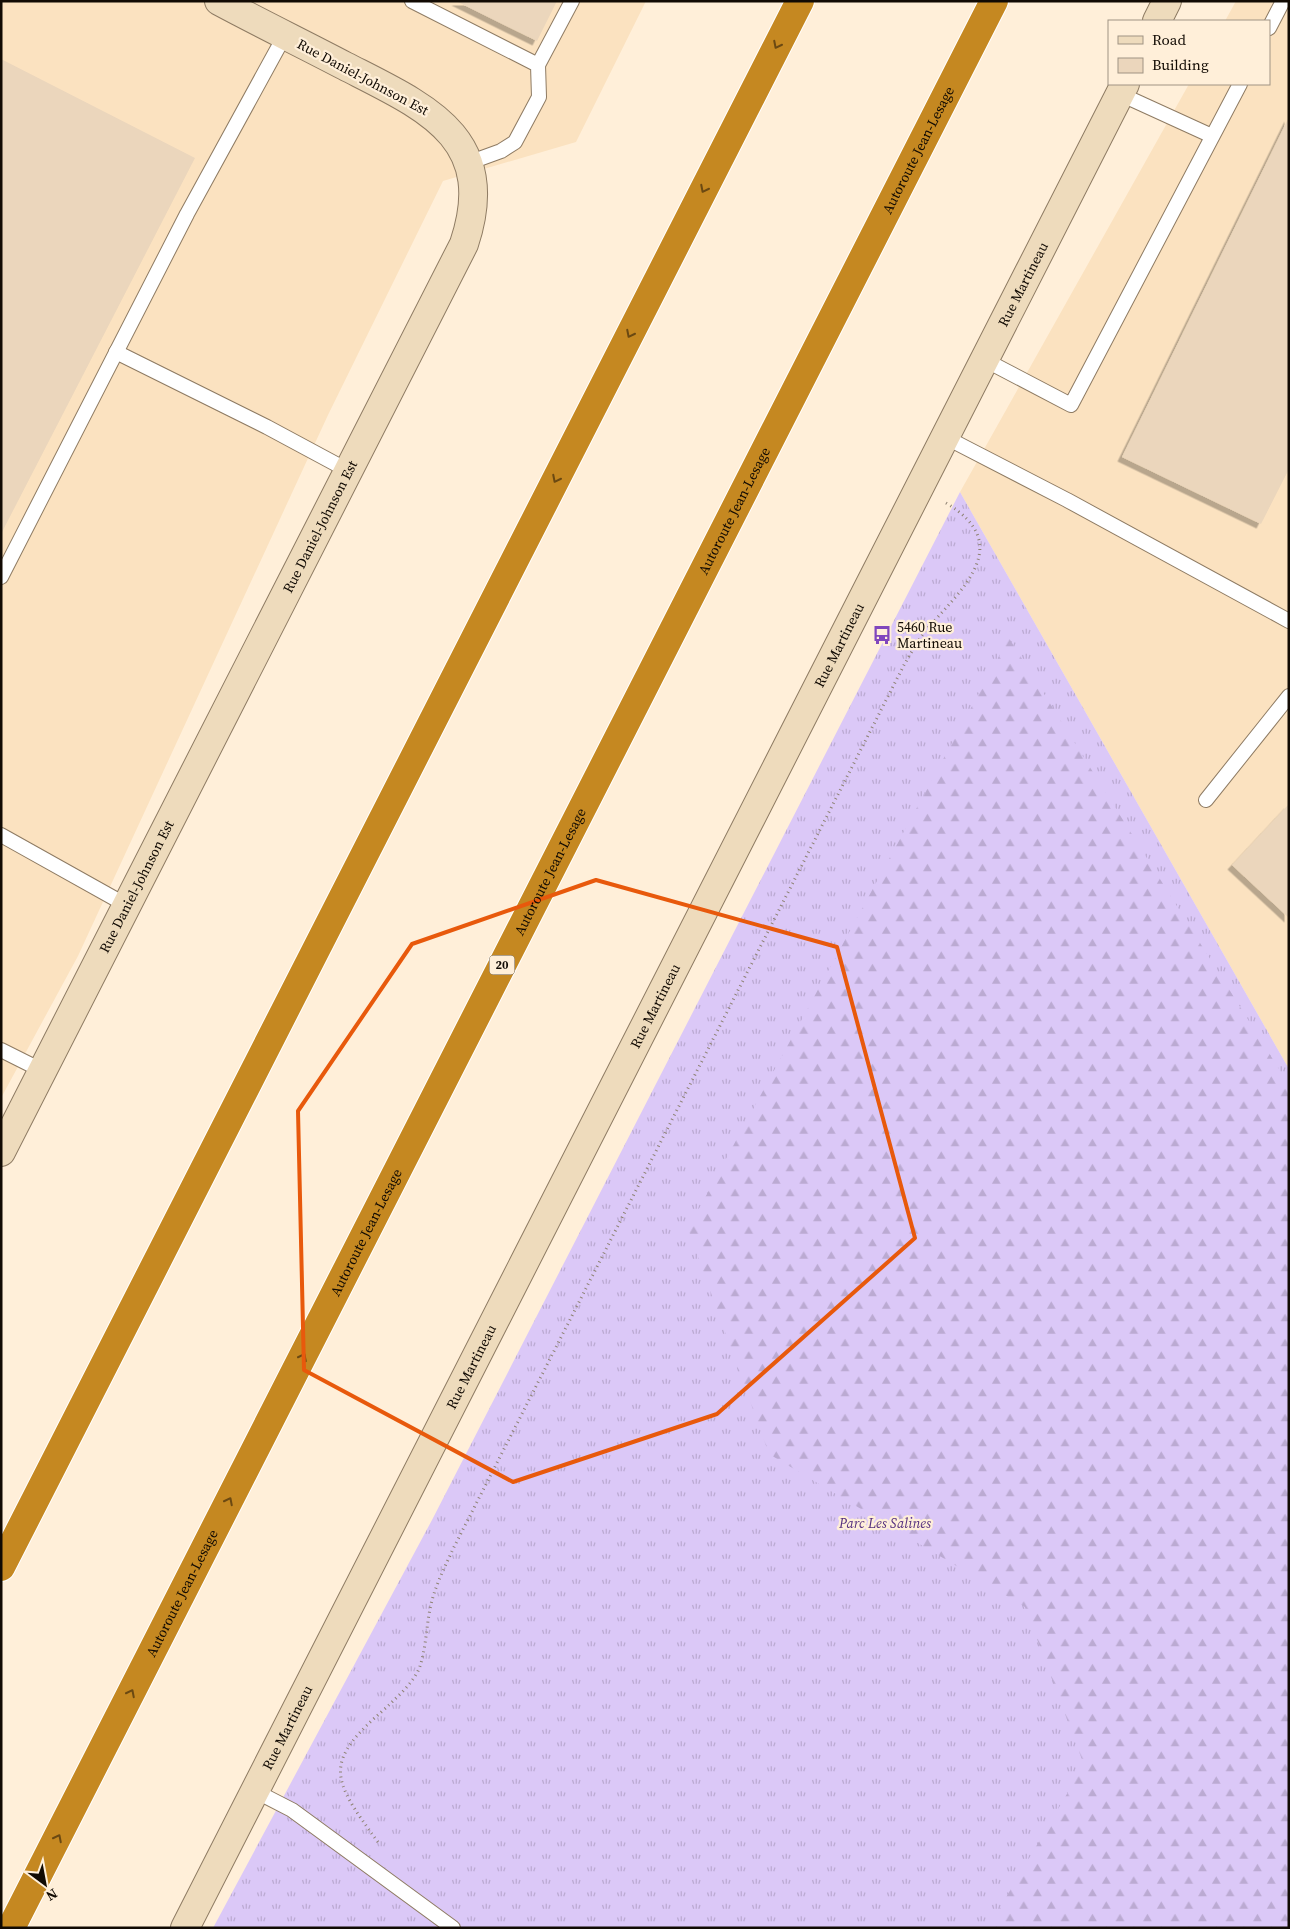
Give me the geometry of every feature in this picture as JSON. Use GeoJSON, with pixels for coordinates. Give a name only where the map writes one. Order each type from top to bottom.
{"type":"FeatureCollection","features":[{"type":"Feature","properties":{"kind":"highway"},"geometry":{"type":"LineString","coordinates":[[1,1567],[800,1]]}},
{"type":"Feature","properties":{"kind":"highway","name":"Autoroute Jean-Lesage"},"geometry":{"type":"LineString","coordinates":[[11,1928],[994,1]]}},
{"type":"Feature","properties":{"kind":"street","name":"Rue Daniel-Johnson Est"},"geometry":{"type":"LineString","coordinates":[[1,1152],[128,906],[347,470],[464,244],[474,199],[474,182],[468,163],[456,139],[436,117],[415,103],[219,1]]}},
{"type":"Feature","properties":{"kind":"street"},"geometry":{"type":"LineString","coordinates":[[1158,20],[1168,1]]}},
{"type":"Feature","properties":{"kind":"street","name":"Rue Martineau"},"geometry":{"type":"LineString","coordinates":[[185,1928],[1123,89]]}},
{"type":"Feature","properties":{"kind":"lane"},"geometry":{"type":"LineString","coordinates":[[412,1],[538,65]]}},
{"type":"Feature","properties":{"kind":"lane"},"geometry":{"type":"LineString","coordinates":[[468,163],[509,147],[515,142],[539,97],[538,65],[572,1]]}},
{"type":"Feature","properties":{"kind":"lane"},"geometry":{"type":"LineString","coordinates":[[1270,26],[1283,1]]}},
{"type":"Feature","properties":{"kind":"lane"},"geometry":{"type":"LineString","coordinates":[[1,578],[187,214],[285,35]]}},
{"type":"Feature","properties":{"kind":"lane"},"geometry":{"type":"LineString","coordinates":[[985,360],[1071,404],[1239,85]]}},
{"type":"Feature","properties":{"kind":"lane"},"geometry":{"type":"LineString","coordinates":[[1123,89],[1212,136]]}},
{"type":"Feature","properties":{"kind":"lane"},"geometry":{"type":"LineString","coordinates":[[116,352],[267,427],[347,470]]}},
{"type":"Feature","properties":{"kind":"lane"},"geometry":{"type":"LineString","coordinates":[[946,437],[1068,500],[1289,621]]}},
{"type":"Feature","properties":{"kind":"lane"},"geometry":{"type":"LineString","coordinates":[[1206,800],[1289,696]]}},
{"type":"Feature","properties":{"kind":"lane"},"geometry":{"type":"LineString","coordinates":[[1,835],[128,906]]}},
{"type":"Feature","properties":{"kind":"lane"},"geometry":{"type":"LineString","coordinates":[[1,1050],[43,1071]]}},
{"type":"Feature","properties":{"kind":"lane"},"geometry":{"type":"LineString","coordinates":[[255,1792],[292,1810],[453,1928]]}},
{"type":"Feature","properties":{"kind":"path"},"geometry":{"type":"LineString","coordinates":[[382,1849],[353,1807],[343,1785],[340,1766],[343,1754],[354,1736],[396,1698],[415,1676],[423,1655],[432,1598],[458,1541],[904,665],[922,636],[965,587],[975,571],[980,551],[975,529],[964,515],[941,500]]}},
{"type":"Feature","properties":{"kind":"highlighted area"},"geometry":{"type":"Polygon","coordinates":[[[596,880],[837,947],[915,1238],[717,1414],[513,1482],[304,1370],[298,1111],[412,944],[596,880]]]}},
{"type":"Feature","properties":{"kind":"shaded area"},"geometry":{"type":"Polygon","coordinates":[[[1,1],[646,1],[576,142],[443,181],[328,415],[78,956],[1,1098],[1,1]]]}},
{"type":"Feature","properties":{"kind":"shaded area"},"geometry":{"type":"Polygon","coordinates":[[[1236,1],[1289,1],[1289,1069],[960,492],[1188,85],[1270,85],[1270,20],[1226,20],[1236,1]]]}},
{"type":"Feature","properties":{"kind":"green space","name":"Parc Les Salines"},"geometry":{"type":"Polygon","coordinates":[[[960,492],[1289,1069],[1289,1928],[213,1928],[432,1520],[960,492]]]}},
{"type":"Feature","properties":{"kind":"green space"},"geometry":{"type":"Polygon","coordinates":[[[1009,638],[1289,1085],[1289,1928],[988,1928],[1084,1765],[1025,1607],[769,1454],[688,1229],[1009,638]]]}},
{"type":"Feature","properties":{"kind":"building"},"geometry":{"type":"Polygon","coordinates":[[[456,1],[557,1],[537,41],[456,1]]]}},
{"type":"Feature","properties":{"kind":"building"},"geometry":{"type":"Polygon","coordinates":[[[1,59],[195,158],[1,534],[1,59]]]}},
{"type":"Feature","properties":{"kind":"building"},"geometry":{"type":"Polygon","coordinates":[[[1289,117],[1289,469],[1261,524],[1122,457],[1289,117]]]}},
{"type":"Feature","properties":{"kind":"building"},"geometry":{"type":"Polygon","coordinates":[[[1289,804],[1289,918],[1232,865],[1289,804]]]}},
{"type":"Feature","properties":{"kind":"place","name":"5460 Rue Martineau"},"geometry":{"type":"Point","coordinates":[882,635]}}]}
